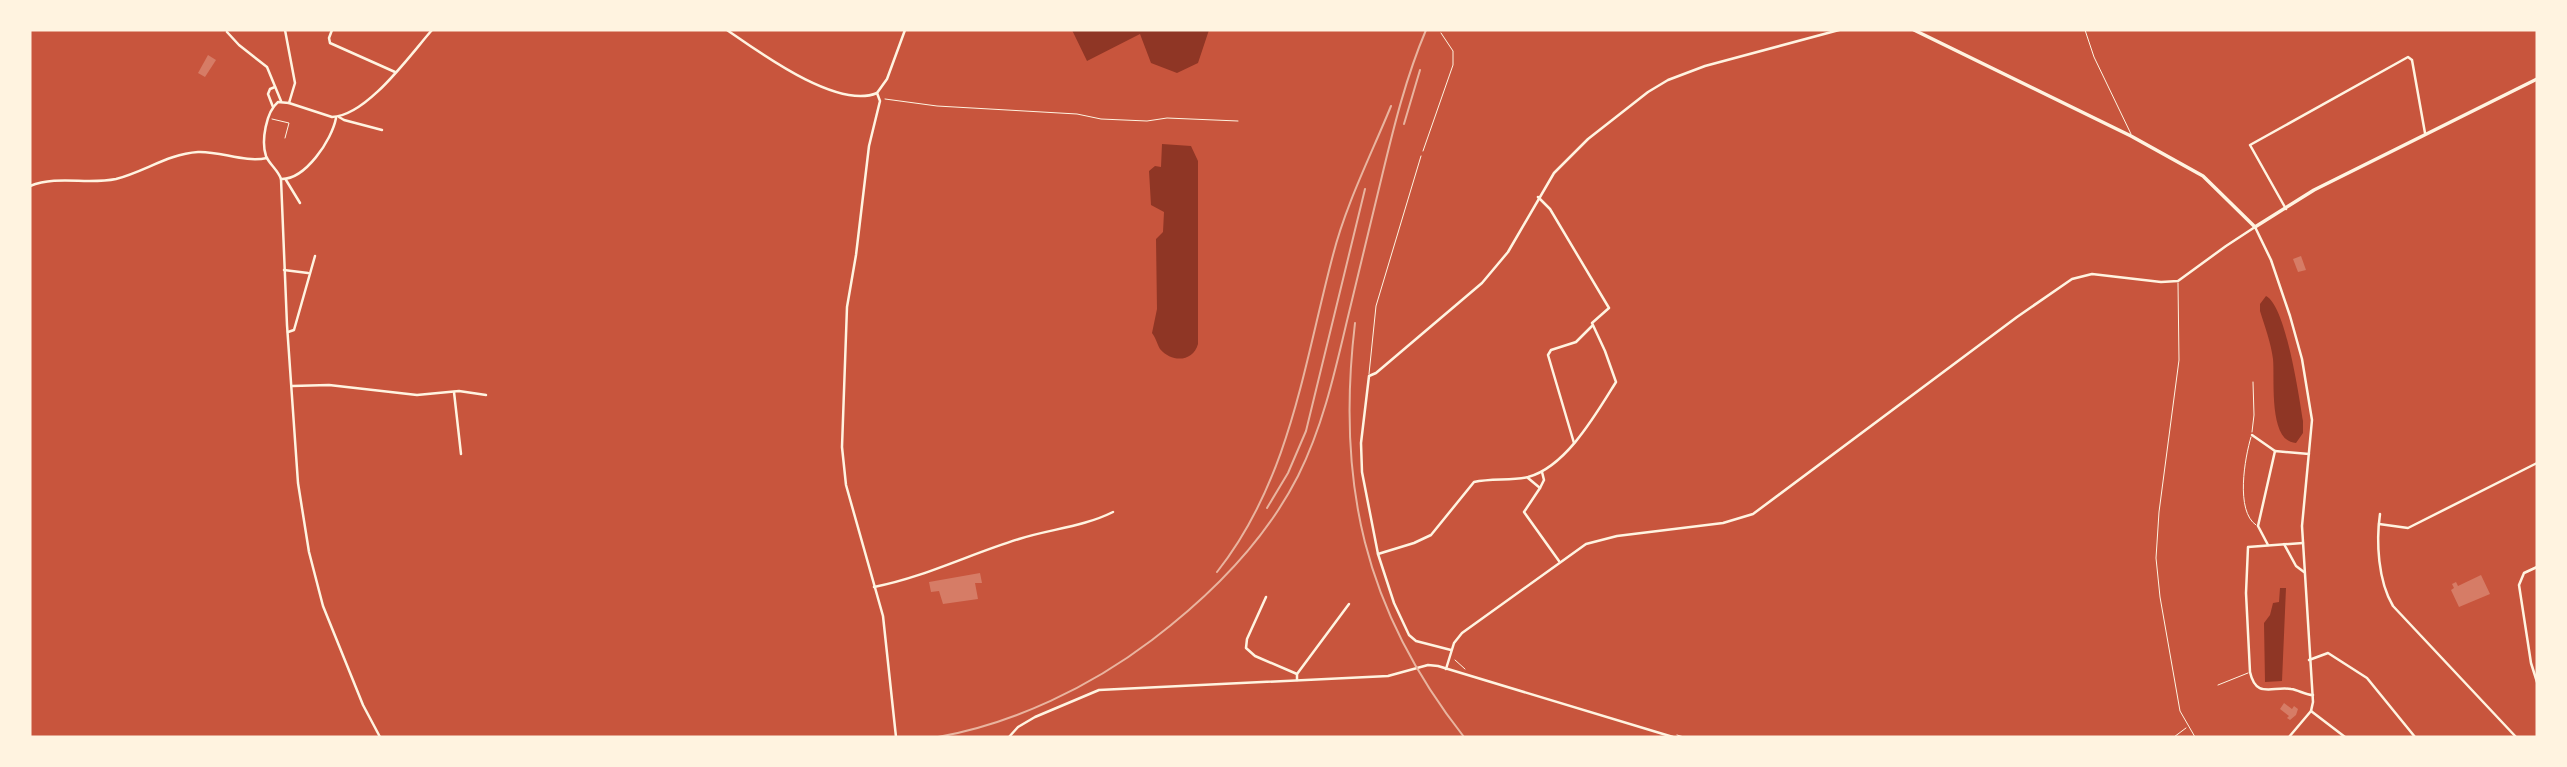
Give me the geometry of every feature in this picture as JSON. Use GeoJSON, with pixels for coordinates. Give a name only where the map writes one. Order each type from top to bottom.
{"type":"FeatureCollection","features":[{"type":"Feature","properties":{"kind":"main road"},"geometry":{"type":"LineString","coordinates":[[1914,30],[2131,136],[2203,176],[2255,227],[2314,190],[2537,79]]}},
{"type":"Feature","properties":{"kind":"street"},"geometry":{"type":"LineString","coordinates":[[285,30],[295,83],[289,103]]}},
{"type":"Feature","properties":{"kind":"street"},"geometry":{"type":"LineString","coordinates":[[332,30],[328,39],[330,43],[395,72]]}},
{"type":"Feature","properties":{"kind":"street"},"geometry":{"type":"LineString","coordinates":[[284,180],[317,158],[338,117],[369,100],[432,30]]}},
{"type":"Feature","properties":{"kind":"street"},"geometry":{"type":"LineString","coordinates":[[727,30],[782,67],[813,83],[870,96],[877,93],[887,79],[905,30]]}},
{"type":"Feature","properties":{"kind":"street"},"geometry":{"type":"LineString","coordinates":[[1451,651],[1422,643],[1409,635],[1394,603],[1378,554],[1362,472],[1361,443],[1369,376],[1376,373],[1482,283],[1508,252],[1554,173],[1577,150],[1657,86],[1719,62],[1839,30]]}},
{"type":"Feature","properties":{"kind":"street"},"geometry":{"type":"LineString","coordinates":[[227,32],[267,67],[279,102]]}},
{"type":"Feature","properties":{"kind":"street"},"geometry":{"type":"LineString","coordinates":[[2286,209],[2250,145],[2408,57],[2412,60],[2426,134]]}},
{"type":"Feature","properties":{"kind":"street"},"geometry":{"type":"LineString","coordinates":[[273,107],[268,94],[270,89],[275,87]]}},
{"type":"Feature","properties":{"kind":"street"},"geometry":{"type":"LineString","coordinates":[[877,93],[880,97],[869,146],[856,255],[846,307],[842,438],[846,485],[883,616],[897,737]]}},
{"type":"Feature","properties":{"kind":"street"},"geometry":{"type":"LineString","coordinates":[[300,203],[267,158],[266,136],[273,107],[279,102],[289,103],[327,117],[338,117],[383,130]]}},
{"type":"Feature","properties":{"kind":"street"},"geometry":{"type":"LineString","coordinates":[[30,186],[60,179],[113,179],[187,153],[219,153],[256,160],[267,158]]}},
{"type":"Feature","properties":{"kind":"street"},"geometry":{"type":"LineString","coordinates":[[284,180],[284,270],[298,483],[309,552],[320,596],[363,705],[380,737]]}},
{"type":"Feature","properties":{"kind":"street"},"geometry":{"type":"LineString","coordinates":[[1538,197],[1550,209],[1609,309],[1593,320],[1592,325],[1576,342],[1551,350],[1548,355],[1574,443]]}},
{"type":"Feature","properties":{"kind":"street"},"geometry":{"type":"LineString","coordinates":[[1446,668],[1455,640],[1462,633],[1578,547],[1600,539],[1723,523],[1753,514],[2072,279],[2092,274],[2178,281],[2255,227],[2278,278],[2302,359],[2312,420],[2303,512],[2303,543],[2313,695],[2311,710],[2289,737]]}},
{"type":"Feature","properties":{"kind":"street"},"geometry":{"type":"LineString","coordinates":[[288,332],[294,330],[315,256]]}},
{"type":"Feature","properties":{"kind":"street"},"geometry":{"type":"LineString","coordinates":[[284,270],[309,273]]}},
{"type":"Feature","properties":{"kind":"street"},"geometry":{"type":"LineString","coordinates":[[1378,554],[1431,535],[1474,482],[1527,477],[1542,472],[1557,462],[1574,443],[1616,382],[1592,325]]}},
{"type":"Feature","properties":{"kind":"street"},"geometry":{"type":"LineString","coordinates":[[292,386],[329,385],[417,395],[454,392],[486,395]]}},
{"type":"Feature","properties":{"kind":"street"},"geometry":{"type":"LineString","coordinates":[[454,392],[461,454]]}},
{"type":"Feature","properties":{"kind":"street"},"geometry":{"type":"LineString","coordinates":[[2252,435],[2275,451],[2310,454]]}},
{"type":"Feature","properties":{"kind":"street"},"geometry":{"type":"LineString","coordinates":[[2268,545],[2258,526],[2275,451]]}},
{"type":"Feature","properties":{"kind":"street"},"geometry":{"type":"LineString","coordinates":[[2379,524],[2408,528],[2537,463]]}},
{"type":"Feature","properties":{"kind":"street"},"geometry":{"type":"LineString","coordinates":[[1542,472],[1544,480],[1524,512],[1559,561]]}},
{"type":"Feature","properties":{"kind":"street"},"geometry":{"type":"LineString","coordinates":[[1527,477],[1540,488]]}},
{"type":"Feature","properties":{"kind":"street"},"geometry":{"type":"LineString","coordinates":[[874,587],[913,578],[1021,538],[1070,527],[1113,512]]}},
{"type":"Feature","properties":{"kind":"street"},"geometry":{"type":"LineString","coordinates":[[2380,514],[2380,556],[2389,600],[2516,737]]}},
{"type":"Feature","properties":{"kind":"street"},"geometry":{"type":"LineString","coordinates":[[2303,543],[2248,547],[2246,593],[2250,672],[2253,682],[2259,688],[2291,689],[2313,695]]}},
{"type":"Feature","properties":{"kind":"street"},"geometry":{"type":"LineString","coordinates":[[2284,544],[2296,566],[2304,572]]}},
{"type":"Feature","properties":{"kind":"street"},"geometry":{"type":"LineString","coordinates":[[2537,567],[2524,573],[2519,584],[2531,663],[2537,682]]}},
{"type":"Feature","properties":{"kind":"street"},"geometry":{"type":"LineString","coordinates":[[1266,597],[1247,639],[1246,648],[1255,656],[1297,674]]}},
{"type":"Feature","properties":{"kind":"street"},"geometry":{"type":"LineString","coordinates":[[1297,680],[1297,674],[1349,604]]}},
{"type":"Feature","properties":{"kind":"street"},"geometry":{"type":"LineString","coordinates":[[2309,660],[2328,653],[2362,673],[2415,737]]}},
{"type":"Feature","properties":{"kind":"street"},"geometry":{"type":"LineString","coordinates":[[1009,737],[1018,727],[1035,717],[1099,690],[1388,676],[1429,665],[1674,737]]}},
{"type":"Feature","properties":{"kind":"street"},"geometry":{"type":"LineString","coordinates":[[2311,710],[2345,737]]}},
{"type":"Feature","properties":{"kind":"lane"},"geometry":{"type":"LineString","coordinates":[[2085,30],[2094,57],[2131,136]]}},
{"type":"Feature","properties":{"kind":"lane"},"geometry":{"type":"LineString","coordinates":[[269,118],[289,123],[285,138]]}},
{"type":"Feature","properties":{"kind":"lane"},"geometry":{"type":"LineString","coordinates":[[1369,376],[1376,306],[1421,156]]}},
{"type":"Feature","properties":{"kind":"lane"},"geometry":{"type":"LineString","coordinates":[[2178,281],[2179,360],[2159,512],[2156,558],[2180,711],[2195,737]]}},
{"type":"Feature","properties":{"kind":"lane"},"geometry":{"type":"LineString","coordinates":[[2253,382],[2255,415],[2242,482],[2250,520],[2258,526]]}},
{"type":"Feature","properties":{"kind":"lane"},"geometry":{"type":"LineString","coordinates":[[2218,685],[2250,672]]}},
{"type":"Feature","properties":{"kind":"path"},"geometry":{"type":"LineString","coordinates":[[1421,156],[1453,60],[1451,48],[1441,33]]}},
{"type":"Feature","properties":{"kind":"path"},"geometry":{"type":"LineString","coordinates":[[880,97],[937,106],[1060,113],[1101,119],[1238,121]]}},
{"type":"Feature","properties":{"kind":"path"},"geometry":{"type":"LineString","coordinates":[[1449,658],[1467,670]]}},
{"type":"Feature","properties":{"kind":"path"},"geometry":{"type":"LineString","coordinates":[[2174,737],[2188,727]]}},
{"type":"Feature","properties":{"kind":"shaded area"},"geometry":{"type":"Polygon","coordinates":[[[1072,30],[1209,30],[1198,63],[1177,73],[1151,63],[1140,34],[1087,61],[1072,30]]]}},
{"type":"Feature","properties":{"kind":"shaded area"},"geometry":{"type":"Polygon","coordinates":[[[1162,144],[1191,146],[1198,161],[1198,344],[1192,354],[1182,358],[1165,354],[1152,333],[1157,309],[1156,239],[1163,232],[1164,212],[1151,205],[1149,171],[1155,166],[1161,167],[1162,144]]]}},
{"type":"Feature","properties":{"kind":"shaded area"},"geometry":{"type":"Polygon","coordinates":[[[2266,296],[2280,316],[2295,374],[2303,421],[2303,433],[2296,443],[2287,440],[2277,421],[2273,359],[2260,311],[2260,304],[2266,296]]]}},
{"type":"Feature","properties":{"kind":"shaded area"},"geometry":{"type":"Polygon","coordinates":[[[2280,588],[2286,588],[2282,681],[2265,682],[2264,623],[2270,615],[2273,603],[2279,602],[2280,588]]]}},
{"type":"Feature","properties":{"kind":"building"},"geometry":{"type":"Polygon","coordinates":[[[208,55],[216,60],[205,77],[198,73],[208,55]]]}},
{"type":"Feature","properties":{"kind":"building"},"geometry":{"type":"Polygon","coordinates":[[[2301,256],[2306,270],[2298,272],[2293,259],[2301,256]]]}},
{"type":"Feature","properties":{"kind":"building"},"geometry":{"type":"Polygon","coordinates":[[[980,573],[982,583],[975,583],[978,599],[943,604],[939,591],[931,592],[929,582],[980,573]]]}},
{"type":"Feature","properties":{"kind":"building"},"geometry":{"type":"Polygon","coordinates":[[[2481,575],[2490,594],[2459,607],[2451,590],[2454,588],[2452,584],[2456,582],[2458,586],[2481,575]]]}},
{"type":"Feature","properties":{"kind":"building"},"geometry":{"type":"Polygon","coordinates":[[[2284,703],[2292,709],[2294,706],[2298,709],[2290,720],[2280,709],[2284,703]]]}},
{"type":"Feature","properties":{"kind":"railway"},"geometry":{"type":"LineString","coordinates":[[938,737],[967,731],[1023,713],[1077,688],[1128,657],[1174,623],[1215,586],[1253,545],[1285,500],[1321,421],[1396,120],[1426,30]]}},
{"type":"Feature","properties":{"kind":"railway"},"geometry":{"type":"LineString","coordinates":[[1404,124],[1420,70]]}},
{"type":"Feature","properties":{"kind":"railway"},"geometry":{"type":"LineString","coordinates":[[1217,572],[1242,536],[1262,499],[1278,460],[1303,379],[1338,236],[1391,106]]}},
{"type":"Feature","properties":{"kind":"railway"},"geometry":{"type":"LineString","coordinates":[[1267,508],[1288,473],[1306,431],[1365,189]]}},
{"type":"Feature","properties":{"kind":"railway"},"geometry":{"type":"LineString","coordinates":[[1355,323],[1350,381],[1350,437],[1355,490],[1365,542],[1381,592],[1402,641],[1430,689],[1464,737]]}}]}
